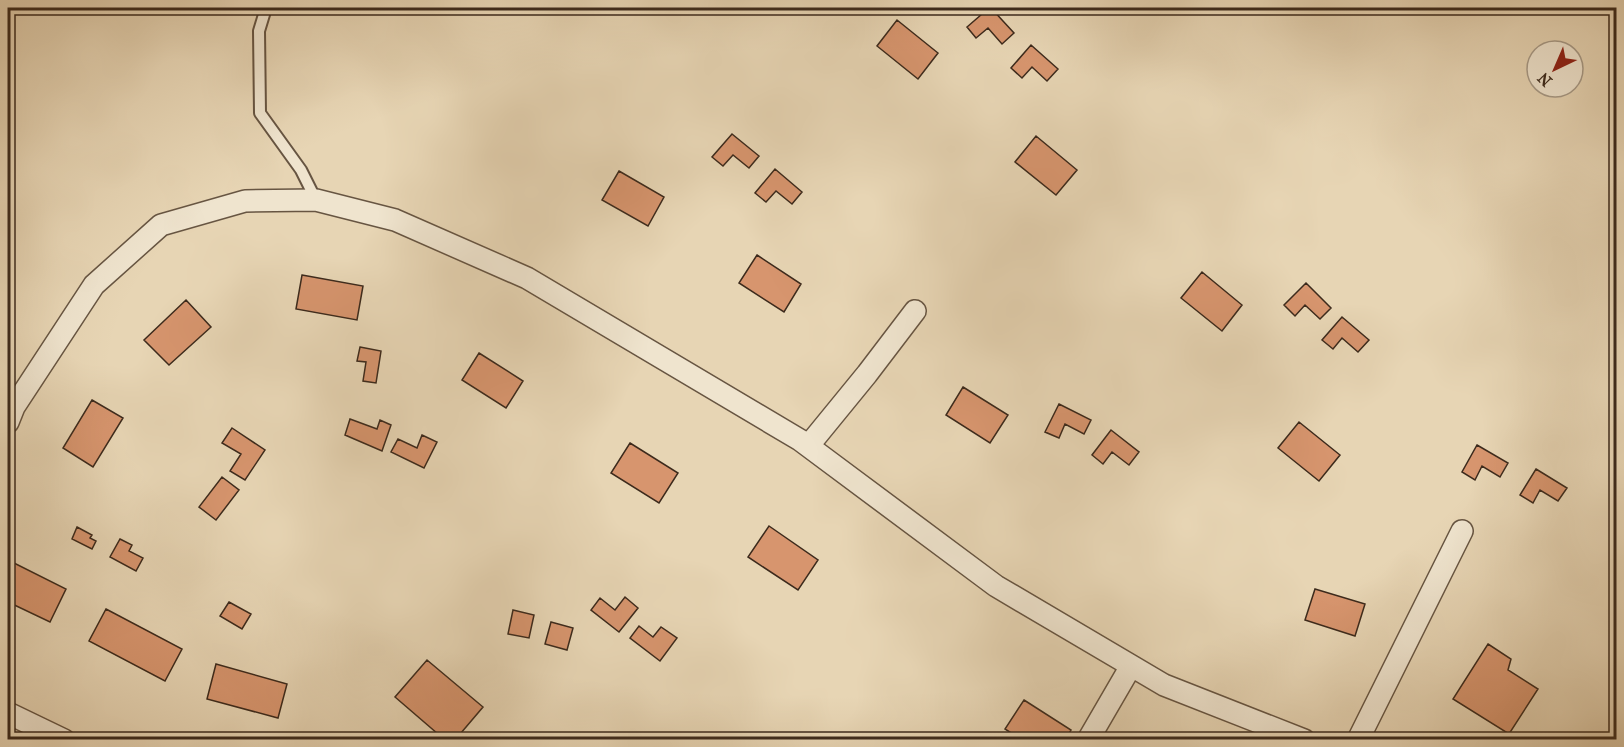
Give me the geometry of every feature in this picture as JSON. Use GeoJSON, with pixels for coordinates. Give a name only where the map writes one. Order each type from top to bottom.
{"type":"FeatureCollection","features":[{"type":"Feature","properties":{"kind":"street"},"geometry":{"type":"LineString","coordinates":[[8,422],[14,407],[94,285],[161,225],[244,201],[316,200],[395,220],[527,278],[809,445],[996,585],[1131,666],[1164,685],[1304,740]]}},
{"type":"Feature","properties":{"kind":"street"},"geometry":{"type":"LineString","coordinates":[[809,445],[915,311]]}},
{"type":"Feature","properties":{"kind":"street"},"geometry":{"type":"LineString","coordinates":[[1358,740],[1462,531]]}},
{"type":"Feature","properties":{"kind":"street"},"geometry":{"type":"LineString","coordinates":[[1089,740],[1131,666]]}},
{"type":"Feature","properties":{"kind":"street"},"geometry":{"type":"LineString","coordinates":[[8,713],[64,740]]}},
{"type":"Feature","properties":{"kind":"lane"},"geometry":{"type":"LineString","coordinates":[[266,8],[259,31],[260,112],[301,170],[316,200]]}},
{"type":"Feature","properties":{"kind":"building"},"geometry":{"type":"Polygon","coordinates":[[[989,8],[1014,33],[1002,44],[988,28],[976,38],[967,27],[989,8]]]}},
{"type":"Feature","properties":{"kind":"building"},"geometry":{"type":"Polygon","coordinates":[[[897,20],[938,53],[918,79],[877,46],[897,20]]]}},
{"type":"Feature","properties":{"kind":"building"},"geometry":{"type":"Polygon","coordinates":[[[1031,45],[1058,69],[1047,81],[1032,67],[1022,78],[1011,68],[1031,45]]]}},
{"type":"Feature","properties":{"kind":"building"},"geometry":{"type":"Polygon","coordinates":[[[732,134],[759,156],[749,168],[733,155],[723,166],[712,157],[732,134]]]}},
{"type":"Feature","properties":{"kind":"building"},"geometry":{"type":"Polygon","coordinates":[[[1036,136],[1077,170],[1056,195],[1015,162],[1036,136]]]}},
{"type":"Feature","properties":{"kind":"building"},"geometry":{"type":"Polygon","coordinates":[[[775,169],[802,192],[792,204],[776,191],[766,202],[755,193],[775,169]]]}},
{"type":"Feature","properties":{"kind":"building"},"geometry":{"type":"Polygon","coordinates":[[[619,171],[664,197],[648,226],[602,200],[619,171]]]}},
{"type":"Feature","properties":{"kind":"building"},"geometry":{"type":"Polygon","coordinates":[[[757,255],[801,284],[784,312],[739,283],[757,255]]]}},
{"type":"Feature","properties":{"kind":"building"},"geometry":{"type":"Polygon","coordinates":[[[1202,272],[1242,305],[1222,331],[1181,298],[1202,272]]]}},
{"type":"Feature","properties":{"kind":"building"},"geometry":{"type":"Polygon","coordinates":[[[302,275],[363,286],[357,320],[296,309],[302,275]]]}},
{"type":"Feature","properties":{"kind":"building"},"geometry":{"type":"Polygon","coordinates":[[[1306,283],[1331,308],[1320,319],[1305,305],[1295,316],[1284,305],[1306,283]]]}},
{"type":"Feature","properties":{"kind":"building"},"geometry":{"type":"Polygon","coordinates":[[[186,300],[211,327],[169,365],[144,340],[186,300]]]}},
{"type":"Feature","properties":{"kind":"building"},"geometry":{"type":"Polygon","coordinates":[[[1342,317],[1369,340],[1358,352],[1342,338],[1333,349],[1322,340],[1342,317]]]}},
{"type":"Feature","properties":{"kind":"building"},"geometry":{"type":"Polygon","coordinates":[[[360,347],[381,351],[376,383],[363,381],[366,362],[357,361],[360,347]]]}},
{"type":"Feature","properties":{"kind":"building"},"geometry":{"type":"Polygon","coordinates":[[[479,353],[523,381],[506,408],[462,380],[479,353]]]}},
{"type":"Feature","properties":{"kind":"building"},"geometry":{"type":"Polygon","coordinates":[[[963,387],[1008,415],[990,443],[946,415],[963,387]]]}},
{"type":"Feature","properties":{"kind":"building"},"geometry":{"type":"Polygon","coordinates":[[[92,400],[123,418],[93,467],[63,448],[92,400]]]}},
{"type":"Feature","properties":{"kind":"building"},"geometry":{"type":"Polygon","coordinates":[[[1059,404],[1091,420],[1084,434],[1065,424],[1059,438],[1045,432],[1059,404]]]}},
{"type":"Feature","properties":{"kind":"building"},"geometry":{"type":"Polygon","coordinates":[[[350,419],[377,429],[380,420],[391,425],[382,451],[345,435],[350,419]]]}},
{"type":"Feature","properties":{"kind":"building"},"geometry":{"type":"Polygon","coordinates":[[[1299,422],[1340,455],[1319,481],[1278,448],[1299,422]]]}},
{"type":"Feature","properties":{"kind":"building"},"geometry":{"type":"Polygon","coordinates":[[[232,428],[265,450],[245,480],[230,471],[241,454],[222,443],[232,428]]]}},
{"type":"Feature","properties":{"kind":"building"},"geometry":{"type":"Polygon","coordinates":[[[1111,430],[1139,452],[1129,465],[1112,452],[1103,464],[1092,455],[1111,430]]]}},
{"type":"Feature","properties":{"kind":"building"},"geometry":{"type":"Polygon","coordinates":[[[422,435],[437,442],[424,468],[391,452],[398,439],[417,448],[422,435]]]}},
{"type":"Feature","properties":{"kind":"building"},"geometry":{"type":"Polygon","coordinates":[[[630,443],[678,473],[659,503],[611,473],[630,443]]]}},
{"type":"Feature","properties":{"kind":"building"},"geometry":{"type":"Polygon","coordinates":[[[1477,445],[1508,463],[1500,477],[1482,466],[1475,480],[1462,472],[1477,445]]]}},
{"type":"Feature","properties":{"kind":"building"},"geometry":{"type":"Polygon","coordinates":[[[1536,469],[1567,488],[1558,501],[1540,490],[1533,503],[1520,495],[1536,469]]]}},
{"type":"Feature","properties":{"kind":"building"},"geometry":{"type":"Polygon","coordinates":[[[222,477],[239,490],[216,520],[199,507],[222,477]]]}},
{"type":"Feature","properties":{"kind":"building"},"geometry":{"type":"Polygon","coordinates":[[[769,526],[818,560],[798,590],[748,557],[769,526]]]}},
{"type":"Feature","properties":{"kind":"building"},"geometry":{"type":"Polygon","coordinates":[[[77,527],[92,535],[90,538],[96,541],[92,549],[72,539],[77,527]]]}},
{"type":"Feature","properties":{"kind":"building"},"geometry":{"type":"Polygon","coordinates":[[[120,539],[132,545],[129,551],[143,558],[136,571],[110,557],[120,539]]]}},
{"type":"Feature","properties":{"kind":"building"},"geometry":{"type":"Polygon","coordinates":[[[8,560],[66,589],[50,622],[8,602],[8,560]]]}},
{"type":"Feature","properties":{"kind":"building"},"geometry":{"type":"Polygon","coordinates":[[[1315,589],[1365,604],[1355,636],[1305,620],[1315,589]]]}},
{"type":"Feature","properties":{"kind":"building"},"geometry":{"type":"Polygon","coordinates":[[[625,597],[638,608],[619,632],[591,610],[600,598],[615,610],[625,597]]]}},
{"type":"Feature","properties":{"kind":"building"},"geometry":{"type":"Polygon","coordinates":[[[229,602],[251,614],[242,629],[220,616],[229,602]]]}},
{"type":"Feature","properties":{"kind":"building"},"geometry":{"type":"Polygon","coordinates":[[[106,609],[182,649],[165,681],[89,641],[106,609]]]}},
{"type":"Feature","properties":{"kind":"building"},"geometry":{"type":"Polygon","coordinates":[[[513,610],[534,615],[529,638],[508,634],[513,610]]]}},
{"type":"Feature","properties":{"kind":"building"},"geometry":{"type":"Polygon","coordinates":[[[551,622],[573,628],[567,650],[545,644],[551,622]]]}},
{"type":"Feature","properties":{"kind":"building"},"geometry":{"type":"Polygon","coordinates":[[[639,626],[653,637],[661,627],[677,638],[660,661],[630,638],[639,626]]]}},
{"type":"Feature","properties":{"kind":"building"},"geometry":{"type":"Polygon","coordinates":[[[1488,644],[1511,659],[1508,670],[1538,689],[1509,734],[1453,699],[1488,644]]]}},
{"type":"Feature","properties":{"kind":"building"},"geometry":{"type":"Polygon","coordinates":[[[427,660],[483,707],[455,740],[445,740],[395,697],[427,660]]]}},
{"type":"Feature","properties":{"kind":"building"},"geometry":{"type":"Polygon","coordinates":[[[216,664],[287,684],[278,718],[207,699],[216,664]]]}},
{"type":"Feature","properties":{"kind":"building"},"geometry":{"type":"Polygon","coordinates":[[[1024,700],[1071,730],[1065,740],[1022,740],[1005,729],[1024,700]]]}},
{"type":"Feature","properties":{"kind":"building"},"geometry":{"type":"Polygon","coordinates":[[[573,733],[580,740],[567,740],[573,733]]]}}]}
